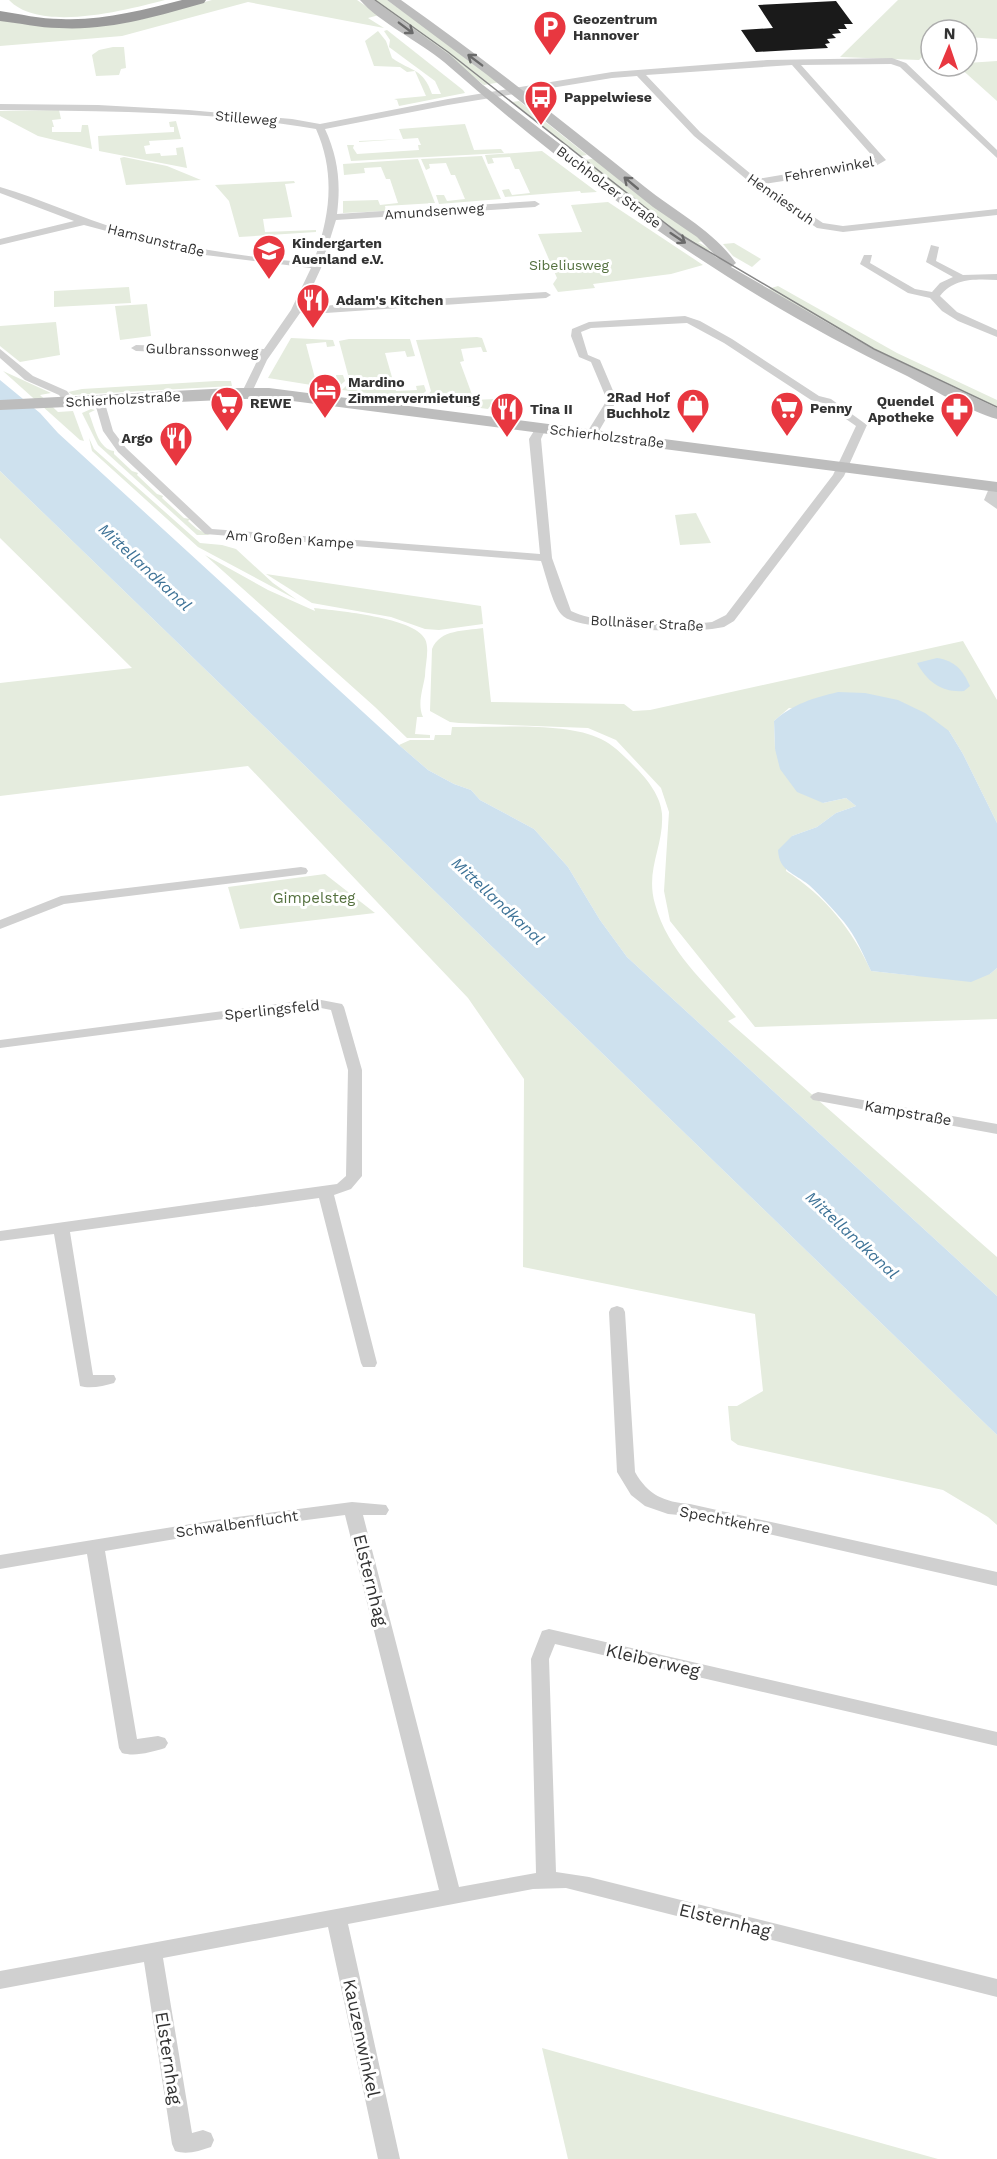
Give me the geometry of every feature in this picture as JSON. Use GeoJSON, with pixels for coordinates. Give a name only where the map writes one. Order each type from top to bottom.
{"type":"FeatureCollection","features":[{"type":"Feature","properties":{"kind":"highway"},"geometry":{"type":"LineString","coordinates":[[2,0],[7,6],[23,14],[52,19],[72,19],[103,17],[177,0]]}},
{"type":"Feature","properties":{"kind":"highway"},"geometry":{"type":"LineString","coordinates":[[0,16],[38,22],[83,24],[129,17],[199,0]]}},
{"type":"Feature","properties":{"kind":"main road","name":"Buchholzer Straße"},"geometry":{"type":"LineString","coordinates":[[366,0],[428,45],[636,210],[741,280],[868,352],[997,414]]}},
{"type":"Feature","properties":{"kind":"main road","name":"Buchholzer Straße"},"geometry":{"type":"LineString","coordinates":[[393,0],[517,90],[649,198],[714,244],[741,280]]}},
{"type":"Feature","properties":{"kind":"main road","name":"Schierholzstraße"},"geometry":{"type":"LineString","coordinates":[[0,405],[247,392],[291,395],[996,486]]}},
{"type":"Feature","properties":{"kind":"street"},"geometry":{"type":"LineString","coordinates":[[490,95],[639,73],[794,62],[892,62],[903,65],[997,155]]}},
{"type":"Feature","properties":{"kind":"street","name":"Fehrenwinkel"},"geometry":{"type":"LineString","coordinates":[[755,182],[874,164],[881,160],[794,62]]}},
{"type":"Feature","properties":{"kind":"street","name":"Henniesruh"},"geometry":{"type":"LineString","coordinates":[[639,73],[697,134],[755,182],[820,226],[829,229],[997,212]]}},
{"type":"Feature","properties":{"kind":"street","name":"Stilleweg"},"geometry":{"type":"LineString","coordinates":[[0,107],[98,108],[188,113],[320,127],[490,95]]}},
{"type":"Feature","properties":{"kind":"street"},"geometry":{"type":"LineString","coordinates":[[247,392],[268,352],[296,309],[317,266],[332,217],[333,177],[327,139],[320,127]]}},
{"type":"Feature","properties":{"kind":"street","name":"Hamsunstraße"},"geometry":{"type":"LineString","coordinates":[[0,190],[84,222],[188,250],[253,260],[317,266]]}},
{"type":"Feature","properties":{"kind":"street","name":"Amundsenweg"},"geometry":{"type":"LineString","coordinates":[[332,217],[535,204]]}},
{"type":"Feature","properties":{"kind":"street"},"geometry":{"type":"LineString","coordinates":[[0,242],[84,222]]}},
{"type":"Feature","properties":{"kind":"street"},"geometry":{"type":"LineString","coordinates":[[934,247],[931,262],[964,279]]}},
{"type":"Feature","properties":{"kind":"street"},"geometry":{"type":"LineString","coordinates":[[868,257],[865,264],[912,291],[934,296],[947,310],[997,334]]}},
{"type":"Feature","properties":{"kind":"street"},"geometry":{"type":"LineString","coordinates":[[934,296],[943,286],[964,279],[978,276],[997,277]]}},
{"type":"Feature","properties":{"kind":"street"},"geometry":{"type":"LineString","coordinates":[[296,309],[311,310],[546,295]]}},
{"type":"Feature","properties":{"kind":"street"},"geometry":{"type":"LineString","coordinates":[[592,434],[612,400],[595,360],[584,357],[576,331],[588,325],[685,319],[695,322],[718,338],[728,341],[815,398],[827,401],[862,425],[843,467]]}},
{"type":"Feature","properties":{"kind":"street","name":"Gulbranssonweg"},"geometry":{"type":"LineString","coordinates":[[136,348],[268,352]]}},
{"type":"Feature","properties":{"kind":"street"},"geometry":{"type":"LineString","coordinates":[[0,352],[29,378],[63,393],[70,402]]}},
{"type":"Feature","properties":{"kind":"street","name":"Am Großen Kampe"},"geometry":{"type":"LineString","coordinates":[[99,400],[108,431],[122,450],[206,529],[215,534],[546,558]]}},
{"type":"Feature","properties":{"kind":"street","name":"Bollnäser Straße"},"geometry":{"type":"LineString","coordinates":[[542,428],[535,439],[546,558],[566,613],[571,617],[592,621],[714,626],[725,622],[843,467]]}},
{"type":"Feature","properties":{"kind":"street"},"geometry":{"type":"LineString","coordinates":[[996,486],[990,500],[997,506]]}},
{"type":"Feature","properties":{"kind":"street"},"geometry":{"type":"LineString","coordinates":[[0,925],[61,900],[301,871]]}},
{"type":"Feature","properties":{"kind":"street","name":"Sperlingsfeld"},"geometry":{"type":"LineString","coordinates":[[0,1044],[316,1003],[337,1006],[355,1070],[354,1176],[350,1184],[325,1192],[0,1236]]}},
{"type":"Feature","properties":{"kind":"street","name":"Kampstraße"},"geometry":{"type":"LineString","coordinates":[[818,1096],[997,1129]]}},
{"type":"Feature","properties":{"kind":"street"},"geometry":{"type":"LineString","coordinates":[[325,1192],[369,1363]]}},
{"type":"Feature","properties":{"kind":"street"},"geometry":{"type":"LineString","coordinates":[[61,1228],[86,1382],[108,1379]]}},
{"type":"Feature","properties":{"kind":"street","name":"Spechtkehre"},"geometry":{"type":"LineString","coordinates":[[617,1312],[626,1472],[634,1489],[653,1504],[670,1510],[690,1510],[997,1579]]}},
{"type":"Feature","properties":{"kind":"street","name":"Schwalbenflucht"},"geometry":{"type":"LineString","coordinates":[[0,1562],[222,1525],[352,1508],[380,1510]]}},
{"type":"Feature","properties":{"kind":"street","name":"Elsternhag"},"geometry":{"type":"LineString","coordinates":[[352,1508],[451,1896]]}},
{"type":"Feature","properties":{"kind":"street"},"geometry":{"type":"LineString","coordinates":[[95,1547],[129,1748],[158,1743]]}},
{"type":"Feature","properties":{"kind":"street","name":"Kleiberweg"},"geometry":{"type":"LineString","coordinates":[[546,1880],[540,1659],[549,1636],[997,1739]]}},
{"type":"Feature","properties":{"kind":"street","name":"Elsternhag"},"geometry":{"type":"LineString","coordinates":[[0,1980],[451,1896],[546,1880],[566,1880],[997,1988]]}},
{"type":"Feature","properties":{"kind":"street","name":"Kauzenwinkel"},"geometry":{"type":"LineString","coordinates":[[336,1917],[389,2159]]}},
{"type":"Feature","properties":{"kind":"street","name":"Elsternhag"},"geometry":{"type":"LineString","coordinates":[[152,1951],[183,2144],[203,2140]]}},
{"type":"Feature","properties":{"kind":"green space"},"geometry":{"type":"Polygon","coordinates":[[[9,0],[165,0],[107,13],[62,17],[23,10],[9,0]]]}},
{"type":"Feature","properties":{"kind":"green space"},"geometry":{"type":"Polygon","coordinates":[[[212,0],[357,0],[379,15],[368,18],[384,28],[248,2],[122,36],[0,46],[0,20],[24,24],[151,16],[212,0]]]}},
{"type":"Feature","properties":{"kind":"green space"},"geometry":{"type":"Polygon","coordinates":[[[373,0],[387,0],[501,82],[484,85],[373,0]]]}},
{"type":"Feature","properties":{"kind":"green space"},"geometry":{"type":"Polygon","coordinates":[[[898,0],[997,0],[997,39],[979,38],[979,18],[919,18],[919,60],[840,57],[898,0]]]}},
{"type":"Feature","properties":{"kind":"green space"},"geometry":{"type":"Polygon","coordinates":[[[387,30],[465,93],[399,106],[397,100],[394,99],[426,96],[415,72],[425,79],[432,94],[441,94],[435,81],[389,47],[390,40],[384,31],[387,30]]]}},
{"type":"Feature","properties":{"kind":"green space"},"geometry":{"type":"Polygon","coordinates":[[[378,31],[386,41],[392,58],[414,71],[407,72],[400,67],[374,66],[365,41],[378,31]]]}},
{"type":"Feature","properties":{"kind":"green space"},"geometry":{"type":"Polygon","coordinates":[[[124,47],[126,68],[121,69],[119,75],[96,76],[92,55],[99,50],[124,47]]]}},
{"type":"Feature","properties":{"kind":"green space"},"geometry":{"type":"Polygon","coordinates":[[[997,61],[997,101],[971,78],[979,78],[979,62],[997,61]]]}},
{"type":"Feature","properties":{"kind":"green space"},"geometry":{"type":"Polygon","coordinates":[[[519,101],[587,155],[580,156],[512,102],[519,101]]]}},
{"type":"Feature","properties":{"kind":"green space"},"geometry":{"type":"Polygon","coordinates":[[[59,110],[61,119],[52,120],[54,127],[52,127],[52,132],[81,132],[82,125],[88,125],[92,149],[38,136],[0,116],[0,111],[59,110]]]}},
{"type":"Feature","properties":{"kind":"green space"},"geometry":{"type":"Polygon","coordinates":[[[176,121],[181,139],[149,141],[150,145],[144,146],[146,154],[160,153],[161,156],[177,155],[176,148],[183,147],[187,168],[99,151],[98,136],[174,132],[174,127],[170,127],[169,122],[176,121]]]}},
{"type":"Feature","properties":{"kind":"green space"},"geometry":{"type":"Polygon","coordinates":[[[465,124],[474,150],[501,149],[504,153],[351,161],[347,145],[354,145],[353,148],[357,154],[419,150],[418,145],[421,145],[418,138],[359,142],[359,141],[403,139],[399,129],[465,124]]]}},
{"type":"Feature","properties":{"kind":"green space"},"geometry":{"type":"Polygon","coordinates":[[[542,151],[597,192],[581,193],[580,191],[505,197],[502,190],[509,189],[512,195],[530,193],[519,169],[515,169],[510,157],[492,158],[494,163],[488,164],[485,155],[542,151]]]}},
{"type":"Feature","properties":{"kind":"green space"},"geometry":{"type":"Polygon","coordinates":[[[482,156],[501,199],[439,204],[436,195],[444,195],[447,201],[465,199],[455,175],[451,175],[446,163],[429,164],[430,168],[426,170],[421,159],[482,156]]]}},
{"type":"Feature","properties":{"kind":"green space"},"geometry":{"type":"Polygon","coordinates":[[[120,158],[167,166],[201,180],[126,185],[120,158]]]}},
{"type":"Feature","properties":{"kind":"green space"},"geometry":{"type":"Polygon","coordinates":[[[597,158],[704,241],[698,242],[711,250],[703,252],[579,161],[597,158]]]}},
{"type":"Feature","properties":{"kind":"green space"},"geometry":{"type":"Polygon","coordinates":[[[418,159],[435,203],[385,206],[386,211],[343,213],[343,201],[378,200],[380,205],[398,203],[390,179],[386,179],[381,167],[364,168],[365,173],[344,175],[343,164],[418,159]]]}},
{"type":"Feature","properties":{"kind":"green space"},"geometry":{"type":"Polygon","coordinates":[[[294,181],[295,183],[285,184],[292,217],[263,219],[265,232],[316,230],[316,232],[239,237],[229,201],[215,185],[294,181]]]}},
{"type":"Feature","properties":{"kind":"green space","name":"Sibeliusweg"},"geometry":{"type":"Polygon","coordinates":[[[608,202],[703,265],[671,274],[593,284],[595,288],[558,292],[553,284],[557,278],[538,234],[582,232],[571,205],[608,202]]]}},
{"type":"Feature","properties":{"kind":"green space"},"geometry":{"type":"Polygon","coordinates":[[[734,243],[761,259],[752,267],[733,256],[723,244],[734,243]]]}},
{"type":"Feature","properties":{"kind":"green space"},"geometry":{"type":"Polygon","coordinates":[[[778,286],[897,353],[997,400],[997,408],[884,355],[768,289],[778,286]]]}},
{"type":"Feature","properties":{"kind":"green space"},"geometry":{"type":"Polygon","coordinates":[[[129,287],[131,303],[54,307],[54,291],[129,287]]]}},
{"type":"Feature","properties":{"kind":"green space"},"geometry":{"type":"Polygon","coordinates":[[[147,304],[151,336],[120,340],[115,306],[147,304]]]}},
{"type":"Feature","properties":{"kind":"green space"},"geometry":{"type":"Polygon","coordinates":[[[56,322],[60,355],[20,362],[0,346],[0,326],[56,322]]]}},
{"type":"Feature","properties":{"kind":"green space"},"geometry":{"type":"Polygon","coordinates":[[[291,338],[333,340],[335,346],[327,347],[326,342],[306,344],[316,382],[337,380],[336,375],[343,375],[345,381],[336,389],[268,378],[291,338]]]}},
{"type":"Feature","properties":{"kind":"green space"},"geometry":{"type":"Polygon","coordinates":[[[482,338],[487,352],[483,352],[481,347],[461,349],[464,361],[460,362],[474,400],[495,399],[488,409],[435,402],[438,397],[427,396],[431,391],[416,340],[482,338]]]}},
{"type":"Feature","properties":{"kind":"green space"},"geometry":{"type":"Polygon","coordinates":[[[410,339],[415,356],[407,357],[405,351],[385,353],[396,391],[417,390],[416,386],[424,385],[426,391],[417,399],[342,390],[350,382],[339,341],[410,339]]]}},
{"type":"Feature","properties":{"kind":"green space"},"geometry":{"type":"Polygon","coordinates":[[[3,371],[51,393],[40,395],[58,412],[73,411],[84,441],[80,440],[3,371]]]}},
{"type":"Feature","properties":{"kind":"green space"},"geometry":{"type":"Polygon","coordinates":[[[231,381],[232,386],[73,395],[68,392],[82,389],[231,381]]]}},
{"type":"Feature","properties":{"kind":"green space"},"geometry":{"type":"Polygon","coordinates":[[[91,409],[95,410],[89,413],[98,438],[105,447],[114,451],[114,454],[132,471],[138,473],[137,475],[157,494],[163,496],[162,498],[184,518],[190,519],[188,521],[197,529],[210,535],[197,535],[98,445],[82,413],[91,409]]]}},
{"type":"Feature","properties":{"kind":"green space"},"geometry":{"type":"Polygon","coordinates":[[[89,438],[94,449],[200,543],[236,549],[273,583],[297,600],[198,547],[92,451],[89,438]]]}},
{"type":"Feature","properties":{"kind":"green space"},"geometry":{"type":"Polygon","coordinates":[[[0,471],[997,1435],[997,1525],[988,1517],[943,1490],[738,1445],[731,1440],[728,1406],[737,1406],[763,1391],[755,1314],[523,1267],[524,1079],[468,998],[248,766],[0,796],[0,683],[132,668],[0,538],[0,471]]]}},
{"type":"Feature","properties":{"kind":"green space"},"geometry":{"type":"Polygon","coordinates":[[[696,513],[711,543],[680,545],[675,515],[696,513]]]}},
{"type":"Feature","properties":{"kind":"green space"},"geometry":{"type":"Polygon","coordinates":[[[205,555],[268,590],[315,611],[314,608],[374,616],[406,625],[418,631],[425,639],[427,652],[420,702],[423,717],[417,717],[415,734],[430,735],[430,738],[407,738],[205,555]]]}},
{"type":"Feature","properties":{"kind":"green space"},"geometry":{"type":"Polygon","coordinates":[[[266,574],[481,606],[483,624],[439,630],[425,629],[391,617],[312,603],[266,574]]]}},
{"type":"Feature","properties":{"kind":"green space"},"geometry":{"type":"Polygon","coordinates":[[[483,628],[491,702],[624,704],[633,711],[650,710],[963,641],[997,700],[997,823],[949,731],[789,708],[774,721],[775,749],[823,803],[846,798],[856,806],[836,813],[817,827],[792,836],[786,871],[813,891],[836,915],[855,941],[871,971],[918,976],[990,974],[997,968],[997,1019],[755,1027],[670,921],[664,891],[669,812],[661,788],[616,740],[588,728],[450,722],[430,711],[432,649],[436,642],[447,634],[483,628]]]}},
{"type":"Feature","properties":{"kind":"green space"},"geometry":{"type":"Polygon","coordinates":[[[507,726],[586,733],[610,745],[636,768],[653,789],[661,808],[662,826],[653,869],[653,891],[661,921],[678,951],[736,1017],[728,1021],[997,1257],[997,1296],[627,957],[600,920],[568,867],[534,829],[480,800],[471,790],[428,770],[399,745],[410,740],[434,740],[435,735],[451,735],[452,727],[507,726]]]}},
{"type":"Feature","properties":{"kind":"green space","name":"Gimpelsteg"},"geometry":{"type":"Polygon","coordinates":[[[325,874],[375,913],[240,929],[228,887],[325,874]]]}},
{"type":"Feature","properties":{"kind":"green space"},"geometry":{"type":"Polygon","coordinates":[[[542,2048],[938,2159],[568,2159],[542,2048]]]}},
{"type":"Feature","properties":{"kind":"water","name":"Mittellandkanal"},"geometry":{"type":"Polygon","coordinates":[[[0,380],[40,413],[58,433],[428,770],[471,790],[480,800],[534,829],[568,867],[600,920],[627,957],[997,1296],[997,1435],[0,471],[0,380]]]}},
{"type":"Feature","properties":{"kind":"water"},"geometry":{"type":"Polygon","coordinates":[[[937,658],[949,661],[957,667],[970,686],[964,691],[956,691],[943,688],[931,681],[917,663],[937,658]]]}},
{"type":"Feature","properties":{"kind":"water"},"geometry":{"type":"Polygon","coordinates":[[[838,692],[865,693],[898,700],[925,713],[949,731],[963,754],[997,823],[997,968],[990,974],[971,982],[871,971],[856,940],[844,922],[814,889],[788,871],[781,863],[778,850],[792,836],[817,827],[836,813],[856,806],[846,798],[823,803],[797,792],[780,769],[775,749],[774,721],[788,710],[804,702],[838,692]]]}},
{"type":"Feature","properties":{"kind":"building"},"geometry":{"type":"Polygon","coordinates":[[[836,1],[853,24],[844,24],[847,29],[838,29],[841,33],[832,34],[836,38],[827,39],[830,43],[825,44],[828,48],[756,52],[741,30],[773,28],[758,5],[836,1]]]}},
{"type":"Feature","properties":{"kind":"tram line"},"geometry":{"type":"LineString","coordinates":[[375,0],[448,52],[679,234],[874,349],[997,407]]}},
{"type":"Feature","properties":{"kind":"place","name":"Geozentrum Hannover"},"geometry":{"type":"Point","coordinates":[550,56]}},
{"type":"Feature","properties":{"kind":"place","name":"Pappelwiese"},"geometry":{"type":"Point","coordinates":[541,126]}},
{"type":"Feature","properties":{"kind":"place","name":"Kindergarten Auenland e.V."},"geometry":{"type":"Point","coordinates":[269,280]}},
{"type":"Feature","properties":{"kind":"place","name":"Adam's Kitchen"},"geometry":{"type":"Point","coordinates":[313,329]}},
{"type":"Feature","properties":{"kind":"place","name":"Mardino Zimmervermietung"},"geometry":{"type":"Point","coordinates":[325,419]}},
{"type":"Feature","properties":{"kind":"place","name":"REWE"},"geometry":{"type":"Point","coordinates":[227,432]}},
{"type":"Feature","properties":{"kind":"place","name":"2Rad Hof Buchholz"},"geometry":{"type":"Point","coordinates":[693,434]}},
{"type":"Feature","properties":{"kind":"place","name":"Penny"},"geometry":{"type":"Point","coordinates":[787,437]}},
{"type":"Feature","properties":{"kind":"place","name":"Tina II"},"geometry":{"type":"Point","coordinates":[507,438]}},
{"type":"Feature","properties":{"kind":"place","name":"Quendel Apotheke"},"geometry":{"type":"Point","coordinates":[957,438]}},
{"type":"Feature","properties":{"kind":"place","name":"Argo"},"geometry":{"type":"Point","coordinates":[176,467]}}]}
